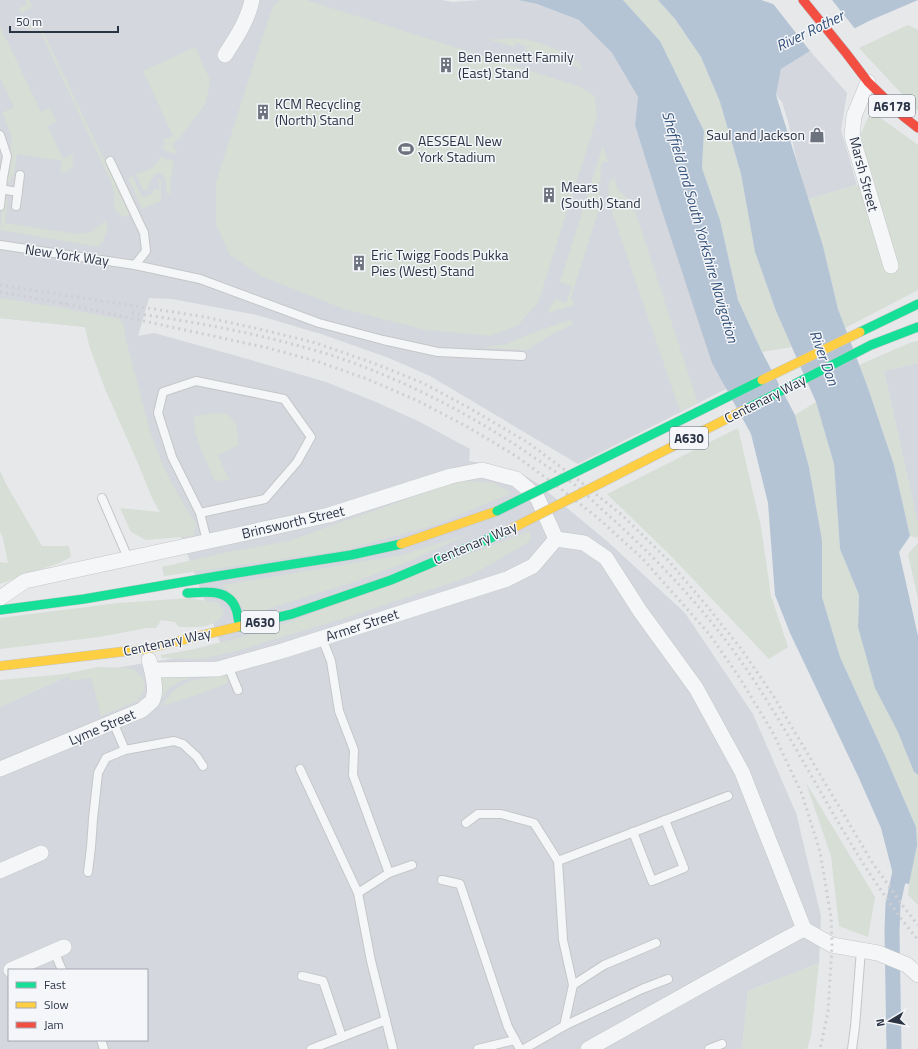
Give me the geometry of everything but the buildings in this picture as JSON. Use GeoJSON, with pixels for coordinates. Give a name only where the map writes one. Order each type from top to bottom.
{"type":"FeatureCollection","features":[{"type":"Feature","properties":{"kind":"main road","name":"A6178"},"geometry":{"type":"LineString","coordinates":[[803,0],[846,52],[868,82],[904,118],[918,128]]}},
{"type":"Feature","properties":{"kind":"main road","name":"Centenary Way"},"geometry":{"type":"LineString","coordinates":[[0,610],[84,600],[218,576],[352,555],[397,546],[497,511],[918,304]]}},
{"type":"Feature","properties":{"kind":"main road","name":"Centenary Way"},"geometry":{"type":"LineString","coordinates":[[0,666],[146,649],[292,614],[391,580],[507,531],[871,345],[918,327]]}},
{"type":"Feature","properties":{"kind":"main road","name":"A630"},"geometry":{"type":"LineString","coordinates":[[177,594],[216,591],[227,596],[235,606],[240,627]]}},
{"type":"Feature","properties":{"kind":"main road","name":"A630"},"geometry":{"type":"LineString","coordinates":[[84,600],[162,595]]}},
{"type":"Feature","properties":{"kind":"street"},"geometry":{"type":"LineString","coordinates":[[225,56],[242,28],[252,0]]}},
{"type":"Feature","properties":{"kind":"street","name":"Marsh Street"},"geometry":{"type":"LineString","coordinates":[[868,82],[854,116],[852,136],[891,266]]}},
{"type":"Feature","properties":{"kind":"street","name":"Brinsworth Street"},"geometry":{"type":"LineString","coordinates":[[0,598],[25,581],[329,515],[451,476],[482,470],[516,479],[537,497],[556,539]]}},
{"type":"Feature","properties":{"kind":"street"},"geometry":{"type":"LineString","coordinates":[[556,539],[584,543],[606,558],[640,612],[696,688],[742,772],[804,929],[832,945],[878,954],[913,970]]}},
{"type":"Feature","properties":{"kind":"street","name":"Armer Street"},"geometry":{"type":"LineString","coordinates":[[152,670],[218,669],[282,651],[507,579],[533,566],[556,539]]}},
{"type":"Feature","properties":{"kind":"street","name":"Lyme Street"},"geometry":{"type":"LineString","coordinates":[[0,769],[142,710],[152,700],[155,686],[146,649]]}},
{"type":"Feature","properties":{"kind":"street"},"geometry":{"type":"LineString","coordinates":[[0,871],[41,853]]}},
{"type":"Feature","properties":{"kind":"street"},"geometry":{"type":"LineString","coordinates":[[588,1049],[804,929]]}},
{"type":"Feature","properties":{"kind":"street"},"geometry":{"type":"LineString","coordinates":[[12,969],[59,949]]}},
{"type":"Feature","properties":{"kind":"lane"},"geometry":{"type":"LineString","coordinates":[[0,135],[7,156],[1,190],[0,206]]}},
{"type":"Feature","properties":{"kind":"lane"},"geometry":{"type":"LineString","coordinates":[[110,161],[144,233],[146,251],[135,265]]}},
{"type":"Feature","properties":{"kind":"lane"},"geometry":{"type":"LineString","coordinates":[[16,206],[20,175]]}},
{"type":"Feature","properties":{"kind":"lane"},"geometry":{"type":"LineString","coordinates":[[1,190],[18,192]]}},
{"type":"Feature","properties":{"kind":"lane","name":"New York Way"},"geometry":{"type":"LineString","coordinates":[[0,245],[135,265],[200,279],[319,323],[383,340],[438,352],[522,356]]}},
{"type":"Feature","properties":{"kind":"lane"},"geometry":{"type":"LineString","coordinates":[[200,513],[264,499],[298,462],[311,438],[284,399],[196,381],[163,392],[158,413],[172,457],[200,513],[207,541]]}},
{"type":"Feature","properties":{"kind":"lane"},"geometry":{"type":"LineString","coordinates":[[102,498],[128,558]]}},
{"type":"Feature","properties":{"kind":"lane"},"geometry":{"type":"LineString","coordinates":[[322,638],[331,661],[339,711],[354,750],[353,775],[389,873]]}},
{"type":"Feature","properties":{"kind":"lane"},"geometry":{"type":"LineString","coordinates":[[228,666],[238,690]]}},
{"type":"Feature","properties":{"kind":"lane"},"geometry":{"type":"LineString","coordinates":[[113,722],[125,750]]}},
{"type":"Feature","properties":{"kind":"lane"},"geometry":{"type":"LineString","coordinates":[[88,872],[98,773],[106,758],[125,750],[174,741],[183,744],[197,757],[203,766]]}},
{"type":"Feature","properties":{"kind":"lane"},"geometry":{"type":"LineString","coordinates":[[300,769],[358,892],[371,961],[393,1049]]}},
{"type":"Feature","properties":{"kind":"lane"},"geometry":{"type":"LineString","coordinates":[[558,861],[728,796]]}},
{"type":"Feature","properties":{"kind":"lane"},"geometry":{"type":"LineString","coordinates":[[466,823],[478,814],[502,814],[534,823],[558,861],[563,940],[573,985],[564,1026]]}},
{"type":"Feature","properties":{"kind":"lane"},"geometry":{"type":"LineString","coordinates":[[633,832],[652,881],[684,868],[665,820]]}},
{"type":"Feature","properties":{"kind":"lane"},"geometry":{"type":"LineString","coordinates":[[358,892],[389,873],[412,865]]}},
{"type":"Feature","properties":{"kind":"lane"},"geometry":{"type":"LineString","coordinates":[[442,880],[460,884],[508,1027],[520,1049]]}},
{"type":"Feature","properties":{"kind":"lane"},"geometry":{"type":"LineString","coordinates":[[573,985],[604,965],[656,943]]}},
{"type":"Feature","properties":{"kind":"lane"},"geometry":{"type":"LineString","coordinates":[[59,949],[62,969]]}},
{"type":"Feature","properties":{"kind":"lane"},"geometry":{"type":"LineString","coordinates":[[852,1049],[861,950]]}},
{"type":"Feature","properties":{"kind":"lane"},"geometry":{"type":"LineString","coordinates":[[302,976],[324,981],[342,1037]]}},
{"type":"Feature","properties":{"kind":"lane"},"geometry":{"type":"LineString","coordinates":[[524,1049],[564,1026],[642,989],[668,979]]}},
{"type":"Feature","properties":{"kind":"lane"},"geometry":{"type":"LineString","coordinates":[[317,1048],[386,1020]]}},
{"type":"Feature","properties":{"kind":"lane"},"geometry":{"type":"LineString","coordinates":[[478,1049],[515,1040]]}},
{"type":"Feature","properties":{"kind":"lane"},"geometry":{"type":"LineString","coordinates":[[709,1049],[722,1044]]}},
{"type":"Feature","properties":{"kind":"shaded area"},"geometry":{"type":"Polygon","coordinates":[[[0,0],[442,0],[452,2],[518,0],[537,4],[579,20],[612,53],[638,97],[635,125],[726,389],[578,464],[430,376],[389,358],[324,335],[257,315],[172,299],[149,298],[138,336],[154,333],[326,382],[420,422],[470,449],[469,461],[488,464],[522,474],[537,483],[608,542],[685,613],[753,714],[796,813],[821,916],[819,963],[748,991],[742,1049],[0,1049],[0,707],[68,676],[223,650],[181,537],[85,327],[0,318],[0,0]]]}},
{"type":"Feature","properties":{"kind":"shaded area"},"geometry":{"type":"Polygon","coordinates":[[[25,0],[29,0],[32,7],[21,13],[18,9],[27,4],[25,0]]]}},
{"type":"Feature","properties":{"kind":"shaded area","name":"AESSEAL New York Stadium"},"geometry":{"type":"Polygon","coordinates":[[[280,0],[306,0],[581,87],[595,96],[597,117],[538,303],[518,325],[490,336],[425,330],[344,309],[261,276],[230,255],[216,225],[216,182],[266,26],[274,5],[280,0]]]}},
{"type":"Feature","properties":{"kind":"shaded area"},"geometry":{"type":"Polygon","coordinates":[[[623,0],[658,0],[675,19],[701,57],[720,102],[741,174],[755,252],[776,311],[792,347],[762,352],[738,300],[720,220],[702,168],[704,131],[660,41],[623,0]]]}},
{"type":"Feature","properties":{"kind":"shaded area"},"geometry":{"type":"Polygon","coordinates":[[[36,22],[39,23],[130,214],[124,217],[115,208],[114,191],[111,182],[38,27],[28,32],[27,27],[36,22]]]}},
{"type":"Feature","properties":{"kind":"shaded area"},"geometry":{"type":"Polygon","coordinates":[[[908,25],[918,30],[918,111],[859,48],[908,25]]]}},
{"type":"Feature","properties":{"kind":"shaded area"},"geometry":{"type":"Polygon","coordinates":[[[0,26],[41,112],[50,108],[56,122],[48,126],[63,159],[72,154],[73,164],[71,169],[67,172],[60,173],[62,161],[17,154],[14,175],[10,181],[6,183],[12,137],[2,113],[14,107],[0,78],[0,26]]]}},
{"type":"Feature","properties":{"kind":"shaded area"},"geometry":{"type":"Polygon","coordinates":[[[520,38],[548,46],[574,59],[583,70],[560,61],[561,57],[551,53],[549,57],[525,50],[526,46],[516,43],[514,47],[490,40],[520,38]]]}},
{"type":"Feature","properties":{"kind":"shaded area"},"geometry":{"type":"Polygon","coordinates":[[[195,47],[210,80],[208,93],[205,105],[181,136],[180,140],[176,139],[173,148],[177,150],[176,154],[163,150],[164,139],[173,136],[143,71],[195,47]]]}},
{"type":"Feature","properties":{"kind":"shaded area"},"geometry":{"type":"Polygon","coordinates":[[[810,51],[847,93],[841,130],[857,185],[808,199],[788,121],[782,102],[776,95],[781,69],[810,51]]]}},
{"type":"Feature","properties":{"kind":"shaded area"},"geometry":{"type":"Polygon","coordinates":[[[871,111],[918,145],[918,290],[845,328],[838,309],[823,246],[808,199],[857,185],[875,183],[859,138],[871,111]]]}},
{"type":"Feature","properties":{"kind":"shaded area"},"geometry":{"type":"Polygon","coordinates":[[[603,145],[608,161],[603,162],[600,168],[602,171],[601,179],[597,187],[597,190],[600,190],[599,209],[571,298],[575,305],[547,313],[555,299],[566,303],[572,286],[560,282],[603,145]]]}},
{"type":"Feature","properties":{"kind":"shaded area"},"geometry":{"type":"Polygon","coordinates":[[[160,157],[174,161],[170,185],[171,193],[167,194],[165,177],[161,174],[157,174],[153,177],[147,191],[143,190],[136,174],[153,167],[160,157]]]}},
{"type":"Feature","properties":{"kind":"shaded area"},"geometry":{"type":"Polygon","coordinates":[[[132,176],[143,197],[152,194],[154,189],[158,190],[160,182],[157,181],[158,179],[161,181],[161,201],[142,209],[128,178],[132,176]]]}},
{"type":"Feature","properties":{"kind":"shaded area"},"geometry":{"type":"Polygon","coordinates":[[[615,178],[617,188],[633,205],[698,403],[680,411],[611,209],[608,187],[610,180],[615,178]]]}},
{"type":"Feature","properties":{"kind":"shaded area"},"geometry":{"type":"Polygon","coordinates":[[[3,196],[8,199],[5,223],[78,234],[91,232],[105,221],[108,225],[103,243],[100,243],[98,247],[0,230],[3,196]]]}},
{"type":"Feature","properties":{"kind":"shaded area"},"geometry":{"type":"Polygon","coordinates":[[[0,298],[120,319],[124,325],[125,336],[150,431],[164,468],[185,507],[196,523],[194,536],[146,540],[131,532],[120,508],[160,512],[152,498],[105,389],[89,345],[85,327],[0,318],[0,298]]]}},
{"type":"Feature","properties":{"kind":"shaded area"},"geometry":{"type":"Polygon","coordinates":[[[570,320],[574,323],[573,324],[526,350],[486,348],[507,344],[529,334],[570,320]]]}},
{"type":"Feature","properties":{"kind":"shaded area"},"geometry":{"type":"Polygon","coordinates":[[[918,341],[918,363],[884,371],[918,524],[918,538],[910,536],[894,465],[859,365],[912,342],[918,341]]]}},
{"type":"Feature","properties":{"kind":"shaded area"},"geometry":{"type":"Polygon","coordinates":[[[918,363],[918,525],[884,371],[918,363]]]}},
{"type":"Feature","properties":{"kind":"shaded area"},"geometry":{"type":"Polygon","coordinates":[[[816,402],[834,464],[840,549],[859,595],[858,627],[914,772],[918,775],[918,905],[908,895],[916,827],[840,657],[822,597],[822,540],[809,467],[795,415],[816,402]]]}},
{"type":"Feature","properties":{"kind":"shaded area"},"geometry":{"type":"Polygon","coordinates":[[[216,413],[228,414],[236,424],[239,445],[218,455],[229,480],[215,481],[199,445],[195,431],[194,416],[216,413]]]}},
{"type":"Feature","properties":{"kind":"shaded area"},"geometry":{"type":"Polygon","coordinates":[[[738,428],[761,527],[771,596],[788,647],[769,659],[672,557],[607,494],[738,428]]]}},
{"type":"Feature","properties":{"kind":"shaded area"},"geometry":{"type":"Polygon","coordinates":[[[0,471],[42,546],[69,546],[71,557],[59,563],[0,584],[0,562],[8,563],[3,538],[0,531],[0,471]]]}},
{"type":"Feature","properties":{"kind":"shaded area"},"geometry":{"type":"Polygon","coordinates":[[[464,481],[494,483],[512,493],[435,525],[345,550],[164,576],[162,567],[228,552],[288,541],[453,483],[464,481]]]}},
{"type":"Feature","properties":{"kind":"shaded area"},"geometry":{"type":"Polygon","coordinates":[[[530,531],[530,541],[472,575],[460,580],[345,618],[240,650],[203,659],[161,658],[161,655],[195,649],[268,630],[530,531]]]}},
{"type":"Feature","properties":{"kind":"shaded area"},"geometry":{"type":"Polygon","coordinates":[[[471,533],[408,562],[357,581],[249,615],[222,585],[401,555],[471,533]]]}},
{"type":"Feature","properties":{"kind":"shaded area"},"geometry":{"type":"Polygon","coordinates":[[[918,543],[918,599],[908,554],[918,543]]]}},
{"type":"Feature","properties":{"kind":"shaded area"},"geometry":{"type":"Polygon","coordinates":[[[190,598],[218,603],[224,613],[216,622],[204,626],[179,627],[175,622],[161,620],[156,628],[147,628],[99,637],[0,649],[0,618],[118,603],[190,598]]]}},
{"type":"Feature","properties":{"kind":"shaded area"},"geometry":{"type":"Polygon","coordinates":[[[98,667],[128,668],[135,670],[141,676],[145,684],[143,693],[137,701],[101,716],[91,678],[70,681],[68,676],[0,707],[0,680],[64,674],[98,667]]]}},
{"type":"Feature","properties":{"kind":"shaded area"},"geometry":{"type":"Polygon","coordinates":[[[160,675],[194,675],[194,677],[175,684],[162,698],[162,683],[160,675]]]}},
{"type":"Feature","properties":{"kind":"shaded area"},"geometry":{"type":"Polygon","coordinates":[[[227,676],[228,683],[163,706],[165,701],[175,690],[188,682],[203,678],[227,676]]]}},
{"type":"Feature","properties":{"kind":"shaded area"},"geometry":{"type":"Polygon","coordinates":[[[806,783],[875,897],[868,937],[839,926],[831,856],[806,783]]]}},
{"type":"Feature","properties":{"kind":"shaded area"},"geometry":{"type":"Polygon","coordinates":[[[819,963],[811,1036],[807,1049],[742,1049],[748,991],[819,963]]]}},
{"type":"Feature","properties":{"kind":"water"},"geometry":{"type":"Polygon","coordinates":[[[518,0],[623,0],[660,41],[704,131],[702,168],[720,220],[738,300],[762,352],[795,415],[809,467],[822,540],[822,597],[840,657],[916,827],[917,845],[909,884],[895,882],[881,828],[790,633],[775,595],[768,503],[751,434],[712,363],[635,125],[638,97],[612,53],[579,20],[537,4],[518,0]]]}},
{"type":"Feature","properties":{"kind":"water"},"geometry":{"type":"Polygon","coordinates":[[[658,0],[761,0],[787,9],[819,0],[918,0],[869,21],[810,51],[781,69],[776,95],[823,246],[838,309],[868,388],[894,465],[910,536],[899,552],[918,636],[918,775],[914,772],[898,732],[875,688],[858,627],[859,595],[840,549],[834,464],[816,402],[776,311],[755,252],[741,174],[720,102],[701,57],[675,19],[658,0]]]}},
{"type":"Feature","properties":{"kind":"pier"},"geometry":{"type":"Polygon","coordinates":[[[812,0],[832,0],[856,30],[818,49],[810,51],[771,1],[787,7],[812,0]]]}},
{"type":"Feature","properties":{"kind":"waterway","name":"Sheffield and South Yorkshire Navigation"},"geometry":{"type":"LineString","coordinates":[[894,1049],[893,904],[901,863]]}},
{"type":"Feature","properties":{"kind":"railway"},"geometry":{"type":"LineString","coordinates":[[0,285],[205,317],[316,343],[373,363],[423,383],[527,442],[622,515],[667,559],[706,605],[742,650],[774,697],[872,862],[918,925]]}},
{"type":"Feature","properties":{"kind":"railway"},"geometry":{"type":"LineString","coordinates":[[0,292],[67,304]]}},
{"type":"Feature","properties":{"kind":"railway"},"geometry":{"type":"LineString","coordinates":[[61,303],[268,348],[319,362],[367,379],[416,400],[466,426],[516,456],[599,519],[642,558],[710,635],[739,677],[772,731],[802,794],[820,852],[831,917],[832,945],[828,1012],[820,1049]]}},
{"type":"Feature","properties":{"kind":"railway"},"geometry":{"type":"LineString","coordinates":[[132,313],[181,320],[253,334],[324,353],[382,374],[439,400],[466,415],[519,447],[580,489],[641,546],[689,596],[719,631],[752,677],[786,731],[834,816],[868,871],[918,940]]}},
{"type":"Feature","properties":{"kind":"traffic: fast"},"geometry":{"type":"LineString","coordinates":[[860,332],[918,304]]}},
{"type":"Feature","properties":{"kind":"traffic: fast"},"geometry":{"type":"LineString","coordinates":[[871,345],[918,327]]}},
{"type":"Feature","properties":{"kind":"traffic: fast"},"geometry":{"type":"LineString","coordinates":[[744,410],[871,345]]}},
{"type":"Feature","properties":{"kind":"traffic: fast"},"geometry":{"type":"LineString","coordinates":[[497,511],[762,380]]}},
{"type":"Feature","properties":{"kind":"traffic: fast"},"geometry":{"type":"LineString","coordinates":[[258,622],[292,614],[391,580],[507,531]]}},
{"type":"Feature","properties":{"kind":"traffic: fast"},"geometry":{"type":"LineString","coordinates":[[0,610],[84,599],[351,555],[401,544]]}},
{"type":"Feature","properties":{"kind":"traffic: fast"},"geometry":{"type":"LineString","coordinates":[[187,593],[209,592],[222,594],[233,602],[240,627]]}},
{"type":"Feature","properties":{"kind":"traffic: slow"},"geometry":{"type":"LineString","coordinates":[[762,380],[860,332]]}},
{"type":"Feature","properties":{"kind":"traffic: slow"},"geometry":{"type":"LineString","coordinates":[[507,531],[744,410]]}},
{"type":"Feature","properties":{"kind":"traffic: slow"},"geometry":{"type":"LineString","coordinates":[[401,544],[497,511]]}},
{"type":"Feature","properties":{"kind":"traffic: slow"},"geometry":{"type":"LineString","coordinates":[[0,666],[145,649],[258,622]]}},
{"type":"Feature","properties":{"kind":"traffic: jam"},"geometry":{"type":"LineString","coordinates":[[803,0],[868,82],[904,117],[918,128]]}},
{"type":"Feature","properties":{"kind":"place","name":"Ben Bennett Family (East) Stand"},"geometry":{"type":"Point","coordinates":[446,65]}},
{"type":"Feature","properties":{"kind":"place","name":"KCM Recycling (North) Stand"},"geometry":{"type":"Point","coordinates":[263,112]}},
{"type":"Feature","properties":{"kind":"place","name":"Saul and Jackson"},"geometry":{"type":"Point","coordinates":[817,135]}},
{"type":"Feature","properties":{"kind":"place","name":"AESSEAL New York Stadium"},"geometry":{"type":"Point","coordinates":[406,149]}},
{"type":"Feature","properties":{"kind":"place","name":"Mears (South) Stand"},"geometry":{"type":"Point","coordinates":[549,195]}},
{"type":"Feature","properties":{"kind":"place","name":"Eric Twigg Foods Pukka Pies (West) Stand"},"geometry":{"type":"Point","coordinates":[359,263]}},
{"type":"Feature","properties":{"kind":"water label","name":"River Rother"},"geometry":{"type":"Point","coordinates":[810,31]}},
{"type":"Feature","properties":{"kind":"water label","name":"River Don"},"geometry":{"type":"Point","coordinates":[824,358]}}]}
